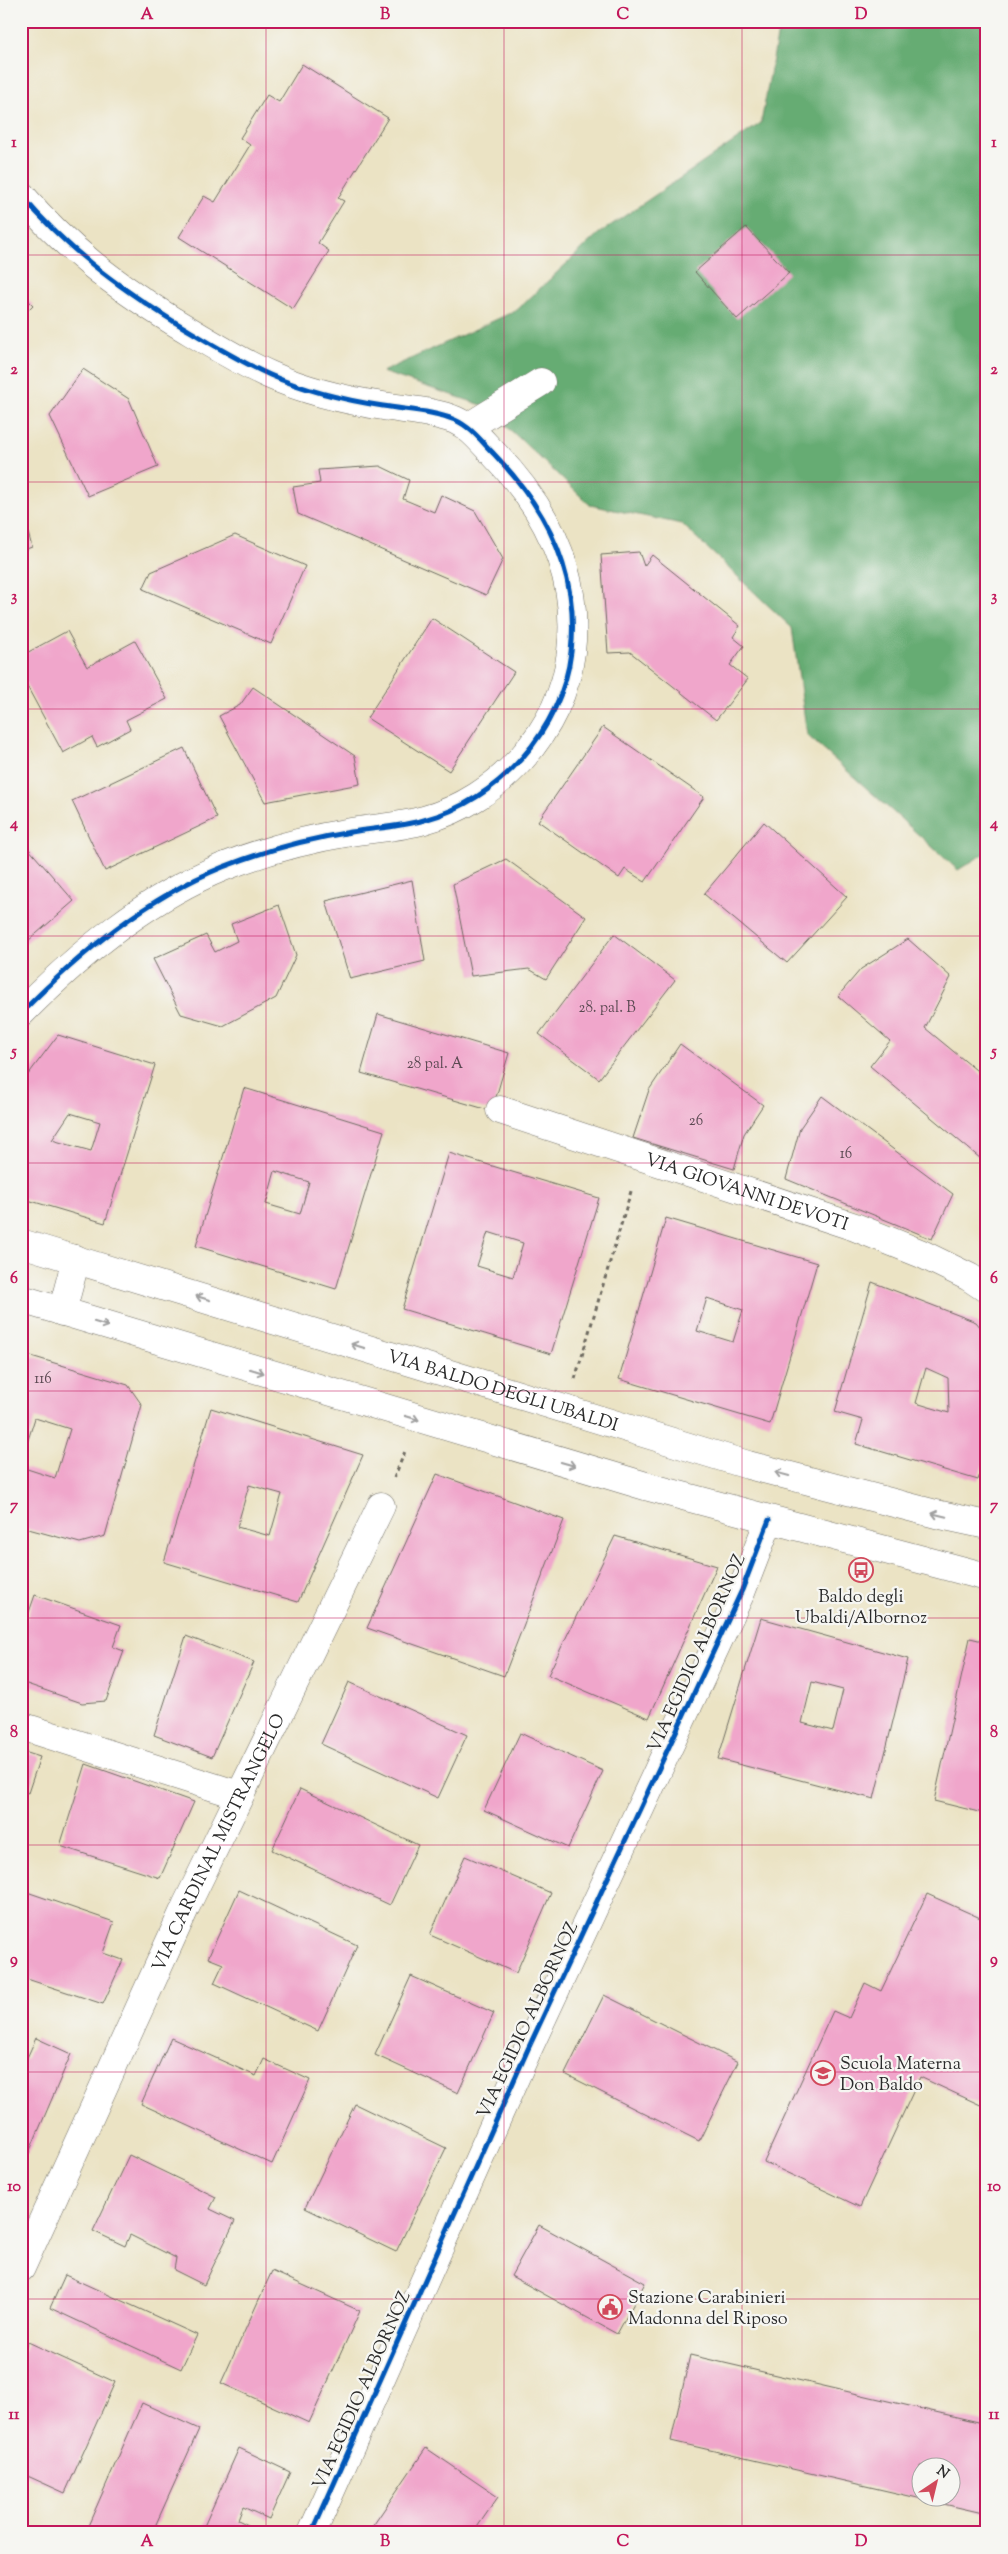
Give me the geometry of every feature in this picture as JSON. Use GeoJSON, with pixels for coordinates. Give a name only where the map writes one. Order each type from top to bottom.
{"type":"FeatureCollection","features":[{"type":"Feature","properties":{"kind":"street"},"geometry":{"type":"LineString","coordinates":[[21,194],[47,226],[98,271],[225,352],[271,375],[314,391],[363,403],[449,418],[468,427],[505,465],[540,512],[561,554],[568,578],[573,625],[568,673],[558,700],[537,740],[492,786],[444,814],[422,821],[350,832],[299,843],[226,865],[195,879],[92,946],[51,982],[21,1012]]}},
{"type":"Feature","properties":{"kind":"street"},"geometry":{"type":"LineString","coordinates":[[468,427],[541,382]]}},
{"type":"Feature","properties":{"kind":"street","name":"VIA GIOVANNI DEVOTI"},"geometry":{"type":"LineString","coordinates":[[500,1110],[887,1239],[969,1276],[987,1289]]}},
{"type":"Feature","properties":{"kind":"street","name":"VIA BALDO DEGLI UBALDI"},"geometry":{"type":"LineString","coordinates":[[21,1243],[567,1408],[748,1465],[936,1514],[987,1525]]}},
{"type":"Feature","properties":{"kind":"street"},"geometry":{"type":"LineString","coordinates":[[62,1312],[76,1259]]}},
{"type":"Feature","properties":{"kind":"street"},"geometry":{"type":"LineString","coordinates":[[21,1300],[418,1420],[769,1520],[987,1577]]}},
{"type":"Feature","properties":{"kind":"street","name":"VIA CARDINAL MISTRANGELO"},"geometry":{"type":"LineString","coordinates":[[21,2268],[239,1795],[382,1506]]}},
{"type":"Feature","properties":{"kind":"street","name":"VIA EGIDIO ALBORNOZ"},"geometry":{"type":"LineString","coordinates":[[312,2533],[528,2049],[742,1590],[769,1520]]}},
{"type":"Feature","properties":{"kind":"street"},"geometry":{"type":"LineString","coordinates":[[21,1726],[239,1795]]}},
{"type":"Feature","properties":{"kind":"path"},"geometry":{"type":"LineString","coordinates":[[567,1408],[642,1157]]}},
{"type":"Feature","properties":{"kind":"path"},"geometry":{"type":"LineString","coordinates":[[382,1506],[418,1420]]}},
{"type":"Feature","properties":{"kind":"green space"},"geometry":{"type":"Polygon","coordinates":[[[780,21],[987,21],[987,852],[958,870],[807,735],[792,628],[682,524],[590,505],[485,406],[382,372],[517,310],[598,234],[761,123],[780,21]]]}},
{"type":"Feature","properties":{"kind":"building"},"geometry":{"type":"Polygon","coordinates":[[[302,64],[388,118],[338,198],[344,201],[318,243],[329,251],[293,309],[179,237],[204,196],[215,202],[250,145],[240,138],[267,95],[279,102],[302,64]]]}},
{"type":"Feature","properties":{"kind":"building"},"geometry":{"type":"Polygon","coordinates":[[[746,227],[789,273],[737,319],[695,272],[746,227]]]}},
{"type":"Feature","properties":{"kind":"building"},"geometry":{"type":"Polygon","coordinates":[[[21,293],[33,305],[21,317],[21,293]]]}},
{"type":"Feature","properties":{"kind":"building"},"geometry":{"type":"Polygon","coordinates":[[[83,369],[129,399],[158,467],[88,496],[50,416],[83,369]]]}},
{"type":"Feature","properties":{"kind":"building"},"geometry":{"type":"Polygon","coordinates":[[[380,466],[409,480],[403,499],[434,512],[441,495],[475,511],[503,559],[486,595],[298,514],[293,487],[320,483],[318,470],[380,466]]]}},
{"type":"Feature","properties":{"kind":"building"},"geometry":{"type":"Polygon","coordinates":[[[21,507],[32,547],[21,551],[21,507]]]}},
{"type":"Feature","properties":{"kind":"building"},"geometry":{"type":"Polygon","coordinates":[[[235,535],[305,566],[271,644],[143,589],[151,572],[235,535]]]}},
{"type":"Feature","properties":{"kind":"building"},"geometry":{"type":"Polygon","coordinates":[[[639,552],[644,566],[652,555],[740,626],[733,637],[744,646],[730,665],[748,679],[716,720],[630,652],[608,653],[601,555],[639,552]]]}},
{"type":"Feature","properties":{"kind":"building"},"geometry":{"type":"Polygon","coordinates":[[[432,618],[514,672],[449,771],[367,718],[432,618]]]}},
{"type":"Feature","properties":{"kind":"building"},"geometry":{"type":"Polygon","coordinates":[[[67,631],[87,667],[135,641],[167,699],[126,720],[130,729],[97,747],[92,737],[63,753],[21,675],[21,656],[67,631]]]}},
{"type":"Feature","properties":{"kind":"building"},"geometry":{"type":"Polygon","coordinates":[[[253,687],[355,756],[360,784],[265,802],[219,716],[240,705],[253,687]]]}},
{"type":"Feature","properties":{"kind":"building"},"geometry":{"type":"Polygon","coordinates":[[[603,727],[704,797],[645,882],[625,869],[619,878],[538,821],[603,727]]]}},
{"type":"Feature","properties":{"kind":"building"},"geometry":{"type":"Polygon","coordinates":[[[184,748],[217,818],[105,871],[72,801],[184,748]]]}},
{"type":"Feature","properties":{"kind":"building"},"geometry":{"type":"Polygon","coordinates":[[[764,822],[847,897],[787,963],[704,894],[764,822]]]}},
{"type":"Feature","properties":{"kind":"building"},"geometry":{"type":"Polygon","coordinates":[[[21,840],[74,901],[21,947],[21,840]]]}},
{"type":"Feature","properties":{"kind":"building"},"geometry":{"type":"Polygon","coordinates":[[[506,859],[586,917],[546,979],[529,969],[471,976],[453,884],[506,859]]]}},
{"type":"Feature","properties":{"kind":"building"},"geometry":{"type":"Polygon","coordinates":[[[412,880],[425,961],[350,979],[326,901],[412,880]]]}},
{"type":"Feature","properties":{"kind":"building"},"geometry":{"type":"Polygon","coordinates":[[[279,905],[296,955],[276,998],[223,1026],[181,1014],[153,959],[206,935],[215,952],[237,941],[231,924],[279,905]]]}},
{"type":"Feature","properties":{"kind":"building"},"geometry":{"type":"Polygon","coordinates":[[[614,934],[675,980],[599,1079],[539,1034],[614,934]]]}},
{"type":"Feature","properties":{"kind":"building"},"geometry":{"type":"Polygon","coordinates":[[[908,939],[951,977],[925,1028],[987,1079],[987,1164],[870,1066],[890,1041],[838,996],[861,969],[908,939]]]}},
{"type":"Feature","properties":{"kind":"building"},"geometry":{"type":"Polygon","coordinates":[[[378,1014],[509,1053],[492,1111],[361,1073],[378,1014]]]}},
{"type":"Feature","properties":{"kind":"building"},"geometry":{"type":"Polygon","coordinates":[[[58,1035],[155,1065],[105,1223],[21,1198],[21,1084],[58,1035]],[[70,1113],[52,1140],[91,1151],[100,1122],[70,1113]]]}},
{"type":"Feature","properties":{"kind":"building"},"geometry":{"type":"Polygon","coordinates":[[[680,1044],[763,1105],[744,1134],[734,1169],[633,1138],[649,1090],[680,1044]]]}},
{"type":"Feature","properties":{"kind":"building"},"geometry":{"type":"Polygon","coordinates":[[[244,1088],[384,1131],[336,1289],[196,1246],[244,1088]],[[275,1171],[266,1204],[300,1214],[309,1182],[275,1171]]]}},
{"type":"Feature","properties":{"kind":"building"},"geometry":{"type":"Polygon","coordinates":[[[822,1096],[953,1194],[932,1239],[786,1179],[800,1128],[822,1096]]]}},
{"type":"Feature","properties":{"kind":"building"},"geometry":{"type":"Polygon","coordinates":[[[449,1153],[599,1198],[551,1354],[402,1309],[449,1153]],[[488,1232],[477,1266],[513,1277],[523,1243],[488,1232]]]}},
{"type":"Feature","properties":{"kind":"building"},"geometry":{"type":"Polygon","coordinates":[[[666,1218],[817,1263],[770,1424],[619,1379],[666,1218]],[[707,1298],[697,1331],[733,1342],[743,1310],[707,1298]]]}},
{"type":"Feature","properties":{"kind":"building"},"geometry":{"type":"Polygon","coordinates":[[[872,1282],[976,1322],[987,1335],[987,1452],[978,1480],[856,1444],[863,1420],[835,1412],[872,1282]],[[926,1368],[916,1403],[949,1413],[948,1378],[926,1368]]]}},
{"type":"Feature","properties":{"kind":"building"},"geometry":{"type":"Polygon","coordinates":[[[21,1353],[128,1385],[142,1405],[105,1536],[80,1543],[21,1527],[21,1467],[55,1478],[70,1429],[35,1418],[21,1462],[21,1353]]]}},
{"type":"Feature","properties":{"kind":"building"},"geometry":{"type":"Polygon","coordinates":[[[211,1408],[363,1455],[298,1602],[164,1562],[211,1408]],[[249,1485],[237,1527],[270,1536],[282,1494],[249,1485]]]}},
{"type":"Feature","properties":{"kind":"building"},"geometry":{"type":"Polygon","coordinates":[[[437,1474],[564,1520],[504,1676],[367,1628],[437,1474]]]}},
{"type":"Feature","properties":{"kind":"building"},"geometry":{"type":"Polygon","coordinates":[[[615,1536],[717,1566],[649,1718],[548,1675],[615,1536]]]}},
{"type":"Feature","properties":{"kind":"building"},"geometry":{"type":"Polygon","coordinates":[[[35,1595],[121,1625],[113,1647],[124,1651],[106,1701],[82,1703],[21,1682],[21,1635],[35,1595]]]}},
{"type":"Feature","properties":{"kind":"building"},"geometry":{"type":"Polygon","coordinates":[[[761,1618],[908,1659],[874,1799],[718,1759],[761,1618]],[[812,1682],[802,1723],[833,1731],[843,1690],[812,1682]]]}},
{"type":"Feature","properties":{"kind":"building"},"geometry":{"type":"Polygon","coordinates":[[[186,1636],[254,1662],[212,1757],[154,1735],[186,1636]]]}},
{"type":"Feature","properties":{"kind":"building"},"geometry":{"type":"Polygon","coordinates":[[[970,1638],[987,1642],[987,1814],[934,1801],[970,1638]]]}},
{"type":"Feature","properties":{"kind":"building"},"geometry":{"type":"Polygon","coordinates":[[[349,1682],[467,1735],[438,1798],[321,1744],[349,1682]]]}},
{"type":"Feature","properties":{"kind":"building"},"geometry":{"type":"Polygon","coordinates":[[[520,1733],[603,1771],[568,1848],[484,1810],[520,1733]]]}},
{"type":"Feature","properties":{"kind":"building"},"geometry":{"type":"Polygon","coordinates":[[[21,1751],[40,1757],[28,1793],[21,1790],[21,1751]]]}},
{"type":"Feature","properties":{"kind":"building"},"geometry":{"type":"Polygon","coordinates":[[[86,1764],[194,1802],[160,1878],[60,1846],[86,1764]]]}},
{"type":"Feature","properties":{"kind":"building"},"geometry":{"type":"Polygon","coordinates":[[[300,1789],[418,1845],[390,1905],[272,1850],[300,1789]]]}},
{"type":"Feature","properties":{"kind":"building"},"geometry":{"type":"Polygon","coordinates":[[[465,1856],[551,1893],[516,1973],[430,1935],[465,1856]]]}},
{"type":"Feature","properties":{"kind":"building"},"geometry":{"type":"Polygon","coordinates":[[[239,1890],[357,1945],[318,2031],[214,1983],[223,1964],[208,1958],[239,1890]]]}},
{"type":"Feature","properties":{"kind":"building"},"geometry":{"type":"Polygon","coordinates":[[[27,1892],[114,1922],[103,1953],[123,1960],[103,2004],[21,1977],[21,1909],[27,1892]]]}},
{"type":"Feature","properties":{"kind":"building"},"geometry":{"type":"Polygon","coordinates":[[[927,1894],[987,1921],[987,1998],[981,2009],[987,2012],[987,2108],[920,2077],[860,2207],[764,2162],[833,2011],[849,2018],[865,1983],[881,1991],[927,1894]]]}},
{"type":"Feature","properties":{"kind":"building"},"geometry":{"type":"Polygon","coordinates":[[[411,1976],[494,2013],[458,2093],[375,2055],[411,1976]]]}},
{"type":"Feature","properties":{"kind":"building"},"geometry":{"type":"Polygon","coordinates":[[[604,1995],[738,2062],[699,2141],[565,2074],[604,1995]]]}},
{"type":"Feature","properties":{"kind":"building"},"geometry":{"type":"Polygon","coordinates":[[[36,2038],[71,2054],[28,2155],[21,2152],[21,2058],[26,2060],[36,2038]]]}},
{"type":"Feature","properties":{"kind":"building"},"geometry":{"type":"Polygon","coordinates":[[[171,2038],[256,2076],[264,2059],[310,2080],[272,2164],[141,2104],[171,2038]]]}},
{"type":"Feature","properties":{"kind":"building"},"geometry":{"type":"Polygon","coordinates":[[[355,2104],[446,2148],[396,2252],[305,2208],[355,2104]]]}},
{"type":"Feature","properties":{"kind":"building"},"geometry":{"type":"Polygon","coordinates":[[[129,2155],[216,2197],[210,2209],[235,2221],[204,2285],[174,2270],[176,2258],[130,2235],[125,2246],[93,2231],[129,2155]]]}},
{"type":"Feature","properties":{"kind":"building"},"geometry":{"type":"Polygon","coordinates":[[[539,2225],[645,2283],[617,2334],[511,2276],[539,2225]]]}},
{"type":"Feature","properties":{"kind":"building"},"geometry":{"type":"Polygon","coordinates":[[[272,2271],[360,2311],[309,2423],[221,2383],[272,2271]]]}},
{"type":"Feature","properties":{"kind":"building"},"geometry":{"type":"Polygon","coordinates":[[[65,2275],[197,2335],[181,2369],[50,2308],[65,2275]]]}},
{"type":"Feature","properties":{"kind":"building"},"geometry":{"type":"Polygon","coordinates":[[[28,2342],[115,2382],[65,2493],[21,2473],[21,2357],[28,2342]]]}},
{"type":"Feature","properties":{"kind":"building"},"geometry":{"type":"Polygon","coordinates":[[[690,2355],[987,2424],[987,2514],[952,2506],[960,2506],[960,2456],[910,2456],[910,2496],[671,2441],[690,2355]]]}},
{"type":"Feature","properties":{"kind":"building"},"geometry":{"type":"Polygon","coordinates":[[[142,2403],[199,2429],[152,2533],[104,2533],[88,2526],[142,2403]]]}},
{"type":"Feature","properties":{"kind":"building"},"geometry":{"type":"Polygon","coordinates":[[[239,2448],[290,2472],[269,2519],[243,2507],[238,2520],[264,2533],[201,2533],[239,2448]]]}},
{"type":"Feature","properties":{"kind":"building"},"geometry":{"type":"Polygon","coordinates":[[[426,2448],[498,2497],[473,2533],[368,2533],[426,2448]]]}},
{"type":"Feature","properties":{"kind":"cycle path"},"geometry":{"type":"LineString","coordinates":[[21,195],[74,249],[111,279],[173,321],[245,363],[284,381],[311,390],[354,401],[438,415],[455,420],[466,427],[481,440],[513,475],[530,497],[544,521],[556,545],[565,570],[570,596],[572,624],[571,652],[565,681],[555,708],[540,734],[522,758],[501,779],[477,796],[451,810],[424,820],[335,835],[286,846],[238,861],[195,880],[167,895],[115,929],[66,970],[21,1013]]}},
{"type":"Feature","properties":{"kind":"cycle path"},"geometry":{"type":"LineString","coordinates":[[312,2533],[528,2049],[742,1590],[769,1520]]}},
{"type":"Feature","properties":{"kind":"place","name":"Baldo degli Ubaldi/Albornoz"},"geometry":{"type":"Point","coordinates":[861,1570]}},
{"type":"Feature","properties":{"kind":"place","name":"Scuola Materna Don Baldo"},"geometry":{"type":"Point","coordinates":[823,2073]}},
{"type":"Feature","properties":{"kind":"place","name":"Stazione Carabinieri Madonna del Riposo"},"geometry":{"type":"Point","coordinates":[610,2307]}}]}
